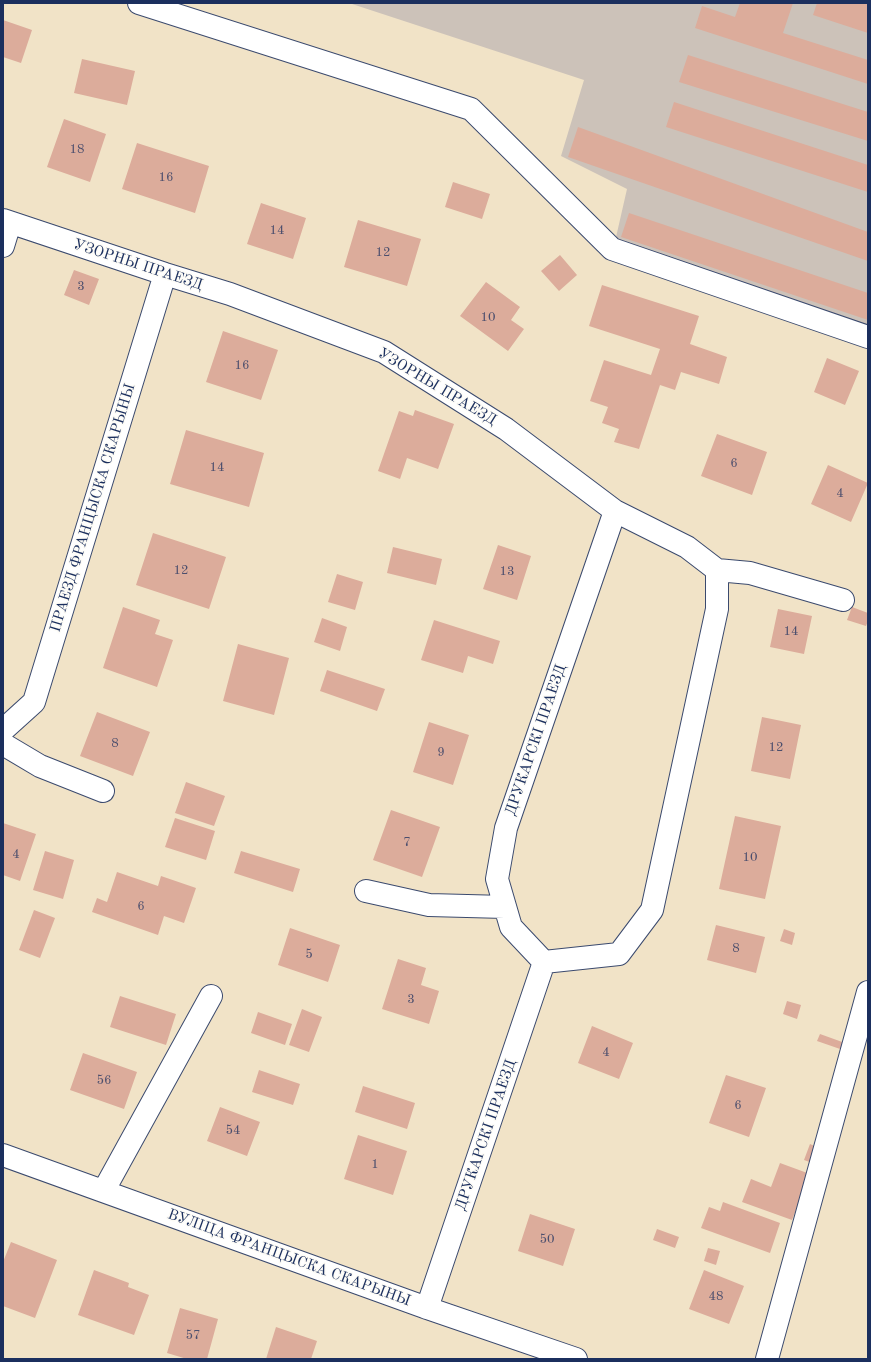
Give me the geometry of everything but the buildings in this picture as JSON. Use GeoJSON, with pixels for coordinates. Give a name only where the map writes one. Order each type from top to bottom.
{"type":"FeatureCollection","features":[{"type":"Feature","properties":{"kind":"street"},"geometry":{"type":"LineString","coordinates":[[139,3],[471,109],[612,249],[868,337]]}},
{"type":"Feature","properties":{"kind":"street"},"geometry":{"type":"LineString","coordinates":[[3,246],[7,222]]}},
{"type":"Feature","properties":{"kind":"street","name":"УЗОРНЫ ПРАЕЗД"},"geometry":{"type":"LineString","coordinates":[[7,222],[230,294],[384,352],[506,429],[615,511],[687,547],[717,570]]}},
{"type":"Feature","properties":{"kind":"street","name":"ПРАЕЗД ФРАНЦЫСКА СКАРЫНЫ"},"geometry":{"type":"LineString","coordinates":[[3,730],[34,702],[165,274]]}},
{"type":"Feature","properties":{"kind":"street","name":"ДРУКАРСКІ ПРАЕЗД"},"geometry":{"type":"LineString","coordinates":[[427,1308],[544,962],[511,927],[497,879],[506,828],[615,511]]}},
{"type":"Feature","properties":{"kind":"street"},"geometry":{"type":"LineString","coordinates":[[544,962],[619,954],[652,910],[717,609],[717,570],[750,573],[843,600]]}},
{"type":"Feature","properties":{"kind":"street"},"geometry":{"type":"LineString","coordinates":[[3,744],[40,766],[103,791]]}},
{"type":"Feature","properties":{"kind":"street"},"geometry":{"type":"LineString","coordinates":[[366,891],[429,905],[505,907]]}},
{"type":"Feature","properties":{"kind":"street"},"geometry":{"type":"LineString","coordinates":[[767,1359],[868,992]]}},
{"type":"Feature","properties":{"kind":"street"},"geometry":{"type":"LineString","coordinates":[[104,1190],[211,996]]}},
{"type":"Feature","properties":{"kind":"street","name":"ВУЛІЦА ФРАНЦЫСКА СКАРЫНЫ"},"geometry":{"type":"LineString","coordinates":[[3,1155],[104,1190],[427,1308],[576,1359]]}},
{"type":"Feature","properties":{"kind":"shaded area"},"geometry":{"type":"Polygon","coordinates":[[[349,3],[868,3],[868,331],[614,246],[627,189],[561,156],[584,80],[349,3]]]}}]}
